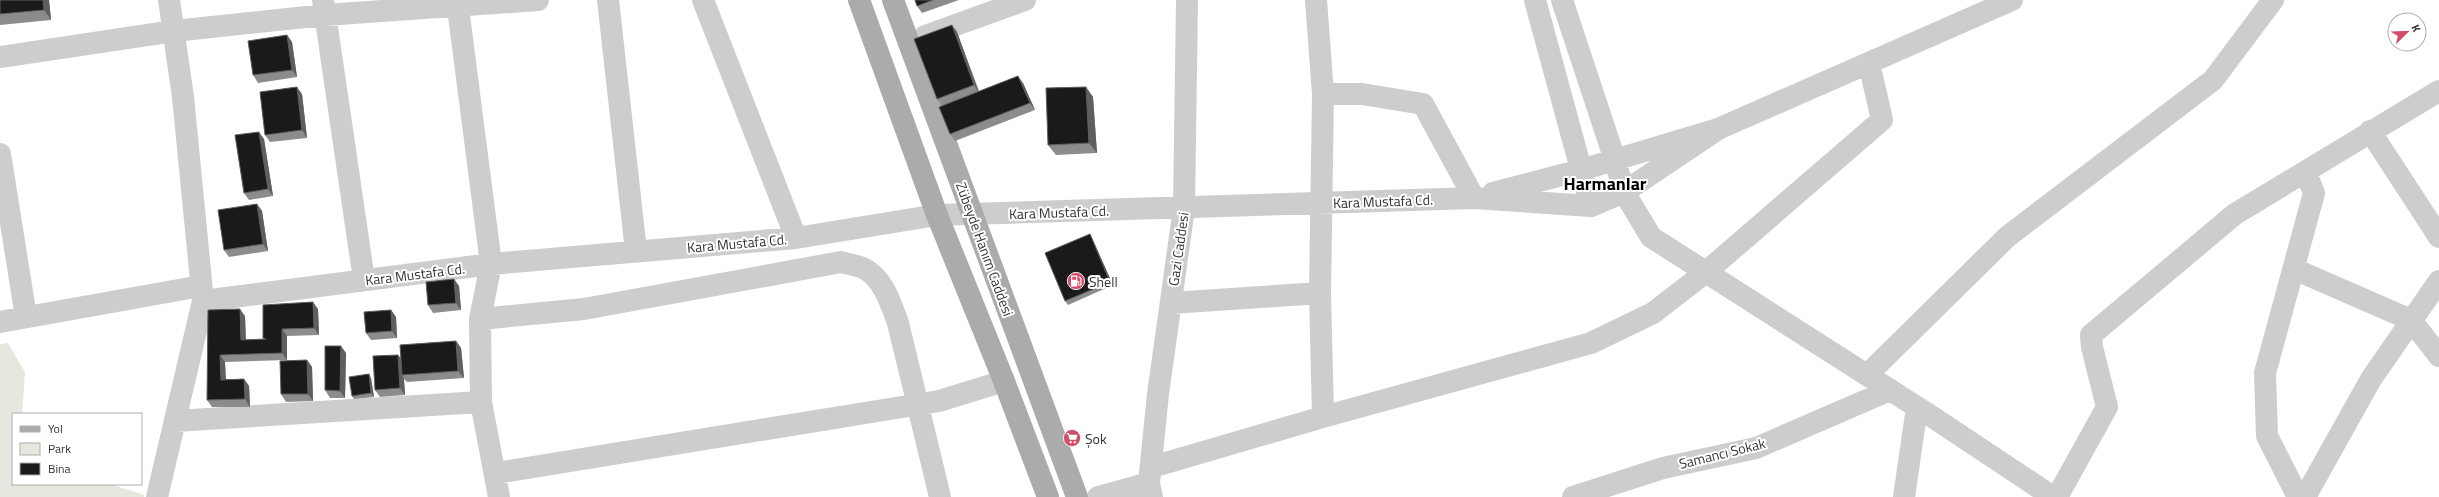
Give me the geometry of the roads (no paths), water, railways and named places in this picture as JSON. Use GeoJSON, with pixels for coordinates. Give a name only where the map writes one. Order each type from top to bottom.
{"type":"FeatureCollection","features":[{"type":"Feature","properties":{"kind":"main road"},"geometry":{"type":"LineString","coordinates":[[859,0],[937,215],[1004,381],[1048,497]]}},
{"type":"Feature","properties":{"kind":"main road","name":"Zübeyde Hanım Caddesi"},"geometry":{"type":"LineString","coordinates":[[893,0],[1078,497]]}},
{"type":"Feature","properties":{"kind":"street"},"geometry":{"type":"LineString","coordinates":[[157,497],[175,422],[202,293],[183,97],[169,0]]}},
{"type":"Feature","properties":{"kind":"street"},"geometry":{"type":"LineString","coordinates":[[0,57],[324,8],[538,0]]}},
{"type":"Feature","properties":{"kind":"street"},"geometry":{"type":"LineString","coordinates":[[608,0],[636,252]]}},
{"type":"Feature","properties":{"kind":"street"},"geometry":{"type":"LineString","coordinates":[[702,0],[796,238]]}},
{"type":"Feature","properties":{"kind":"street"},"geometry":{"type":"LineString","coordinates":[[909,42],[1025,0]]}},
{"type":"Feature","properties":{"kind":"street","name":"Gazi Caddesi"},"geometry":{"type":"LineString","coordinates":[[1151,482],[1158,394],[1184,208],[1187,0]]}},
{"type":"Feature","properties":{"kind":"street"},"geometry":{"type":"LineString","coordinates":[[1316,0],[1323,94],[1320,203],[1320,293],[1323,417]]}},
{"type":"Feature","properties":{"kind":"street"},"geometry":{"type":"LineString","coordinates":[[1535,0],[1591,206]]}},
{"type":"Feature","properties":{"kind":"street"},"geometry":{"type":"LineString","coordinates":[[1562,0],[1616,160],[1624,192],[1651,237],[1917,407],[2053,497]]}},
{"type":"Feature","properties":{"kind":"street"},"geometry":{"type":"LineString","coordinates":[[1474,198],[1581,170],[1718,130],[2012,0]]}},
{"type":"Feature","properties":{"kind":"street"},"geometry":{"type":"LineString","coordinates":[[1867,375],[2007,237],[2213,80],[2273,0]]}},
{"type":"Feature","properties":{"kind":"street"},"geometry":{"type":"LineString","coordinates":[[457,3],[492,264],[480,318],[482,402],[496,473],[499,497]]}},
{"type":"Feature","properties":{"kind":"street"},"geometry":{"type":"LineString","coordinates":[[324,8],[364,280]]}},
{"type":"Feature","properties":{"kind":"street"},"geometry":{"type":"LineString","coordinates":[[1098,497],[1151,482],[1323,417],[1591,344],[1653,313],[1706,272],[1882,120],[1869,63]]}},
{"type":"Feature","properties":{"kind":"street"},"geometry":{"type":"LineString","coordinates":[[2058,497],[2107,407],[2092,346],[2091,335],[2235,214],[2306,173],[2370,131],[2439,91]]}},
{"type":"Feature","properties":{"kind":"street"},"geometry":{"type":"LineString","coordinates":[[1323,94],[1362,94],[1423,104],[1474,198]]}},
{"type":"Feature","properties":{"kind":"street"},"geometry":{"type":"LineString","coordinates":[[1474,198],[1591,206],[1624,192],[1718,130]]}},
{"type":"Feature","properties":{"kind":"street"},"geometry":{"type":"LineString","coordinates":[[2370,131],[2439,237]]}},
{"type":"Feature","properties":{"kind":"street"},"geometry":{"type":"LineString","coordinates":[[0,154],[26,317]]}},
{"type":"Feature","properties":{"kind":"street"},"geometry":{"type":"LineString","coordinates":[[2298,497],[2267,436],[2264,373],[2314,194],[2306,173]]}},
{"type":"Feature","properties":{"kind":"street","name":"Kara Mustafa Cd."},"geometry":{"type":"LineString","coordinates":[[0,322],[26,317],[202,293],[364,280],[492,264],[796,238],[937,215],[1474,198]]}},
{"type":"Feature","properties":{"kind":"street"},"geometry":{"type":"LineString","coordinates":[[480,318],[584,309],[841,262],[864,268],[880,284],[890,300],[898,323],[940,497]]}},
{"type":"Feature","properties":{"kind":"street"},"geometry":{"type":"LineString","coordinates":[[2294,269],[2411,320],[2439,356]]}},
{"type":"Feature","properties":{"kind":"street"},"geometry":{"type":"LineString","coordinates":[[2305,497],[2371,379],[2439,281]]}},
{"type":"Feature","properties":{"kind":"street"},"geometry":{"type":"LineString","coordinates":[[1171,303],[1320,293]]}},
{"type":"Feature","properties":{"kind":"street"},"geometry":{"type":"LineString","coordinates":[[496,473],[918,403],[939,401],[1004,381]]}},
{"type":"Feature","properties":{"kind":"street","name":"Samancı Sokak"},"geometry":{"type":"LineString","coordinates":[[1573,497],[1663,468],[1756,448],[1890,390]]}},
{"type":"Feature","properties":{"kind":"street"},"geometry":{"type":"LineString","coordinates":[[175,422],[482,402]]}},
{"type":"Feature","properties":{"kind":"street"},"geometry":{"type":"LineString","coordinates":[[1904,497],[1917,407]]}},
{"type":"Feature","properties":{"kind":"place","name":"Shell"},"geometry":{"type":"Point","coordinates":[1076,281]}},
{"type":"Feature","properties":{"kind":"place","name":"Şok"},"geometry":{"type":"Point","coordinates":[1072,438]}},
{"type":"Feature","properties":{"kind":"district","name":"Harmanlar"},"geometry":{"type":"Point","coordinates":[1605,183]}}]}
